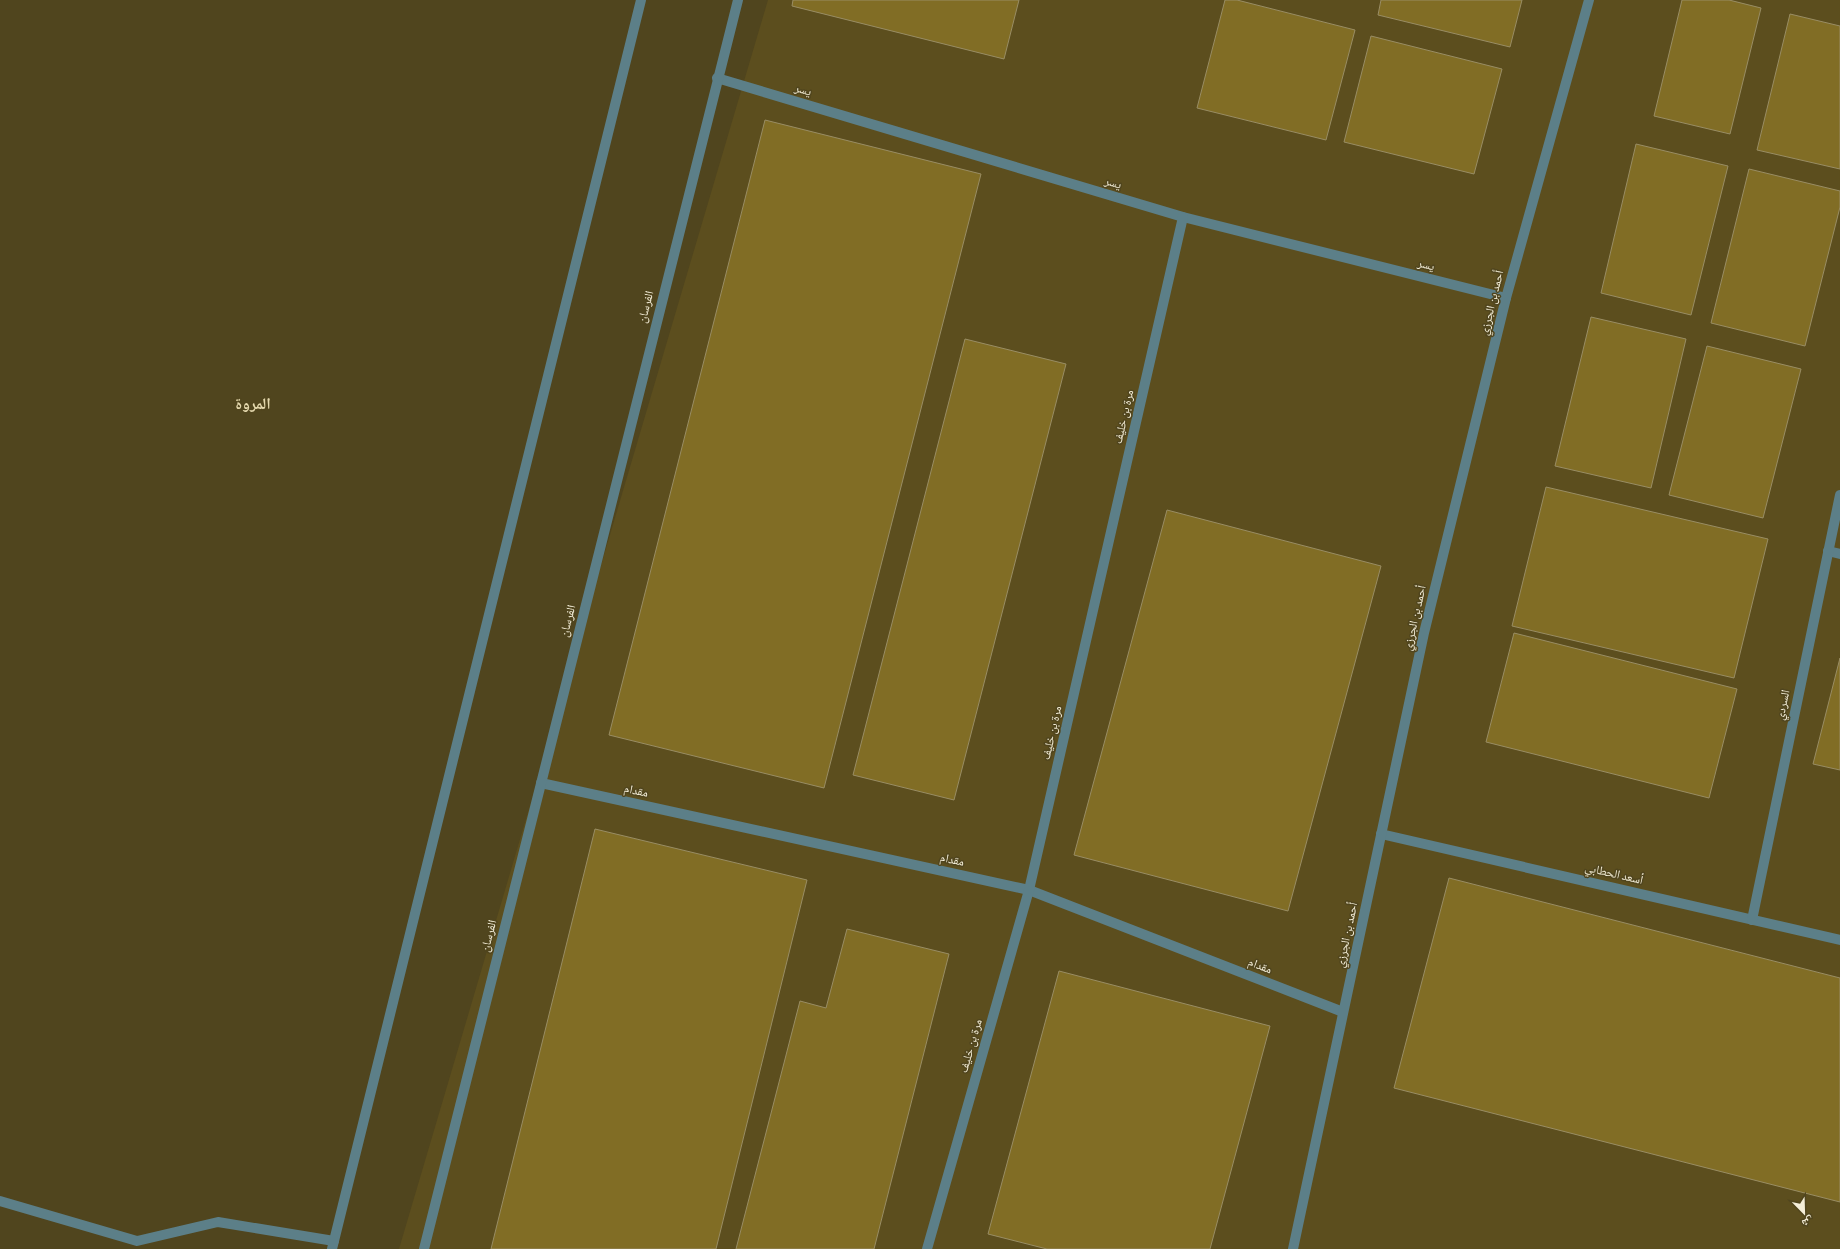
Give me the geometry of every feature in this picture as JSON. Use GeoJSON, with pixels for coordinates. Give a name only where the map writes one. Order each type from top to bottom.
{"type":"FeatureCollection","features":[{"type":"Feature","properties":{"kind":"street"},"geometry":{"type":"LineString","coordinates":[[0,1201],[137,1241],[218,1222],[333,1245],[641,0]]}},
{"type":"Feature","properties":{"kind":"street","name":"الفرسان"},"geometry":{"type":"LineString","coordinates":[[424,1249],[717,78],[738,0]]}},
{"type":"Feature","properties":{"kind":"street","name":"أحمد بن الجرزي"},"geometry":{"type":"LineString","coordinates":[[1292,1249],[1424,633],[1506,298],[1589,0]]}},
{"type":"Feature","properties":{"kind":"street","name":"يسر"},"geometry":{"type":"LineString","coordinates":[[717,78],[1183,217],[1506,298]]}},
{"type":"Feature","properties":{"kind":"street","name":"مرة بن خليف"},"geometry":{"type":"LineString","coordinates":[[927,1249],[1029,890],[1183,217]]}},
{"type":"Feature","properties":{"kind":"street","name":"السردي"},"geometry":{"type":"LineString","coordinates":[[1752,920],[1840,495]]}},
{"type":"Feature","properties":{"kind":"street"},"geometry":{"type":"LineString","coordinates":[[1828,551],[1840,554]]}},
{"type":"Feature","properties":{"kind":"street","name":"مقدام"},"geometry":{"type":"LineString","coordinates":[[541,783],[1029,890],[1343,1012]]}},
{"type":"Feature","properties":{"kind":"street","name":"أسعد الحطابي"},"geometry":{"type":"LineString","coordinates":[[1381,834],[1840,940]]}},
{"type":"Feature","properties":{"kind":"shaded area"},"geometry":{"type":"Polygon","coordinates":[[[768,0],[1840,0],[1840,1249],[399,1249],[768,0]]]}},
{"type":"Feature","properties":{"kind":"building"},"geometry":{"type":"Polygon","coordinates":[[[793,0],[1019,0],[1004,59],[792,6],[793,0]]]}},
{"type":"Feature","properties":{"kind":"building"},"geometry":{"type":"Polygon","coordinates":[[[1225,0],[1237,0],[1355,30],[1326,140],[1197,108],[1225,0]]]}},
{"type":"Feature","properties":{"kind":"building"},"geometry":{"type":"Polygon","coordinates":[[[1381,0],[1522,0],[1510,47],[1378,15],[1381,0]]]}},
{"type":"Feature","properties":{"kind":"building"},"geometry":{"type":"Polygon","coordinates":[[[1682,0],[1729,0],[1761,8],[1730,134],[1654,116],[1682,0]]]}},
{"type":"Feature","properties":{"kind":"building"},"geometry":{"type":"Polygon","coordinates":[[[1790,14],[1840,26],[1840,169],[1757,150],[1790,14]]]}},
{"type":"Feature","properties":{"kind":"building"},"geometry":{"type":"Polygon","coordinates":[[[1371,36],[1502,69],[1474,174],[1344,142],[1371,36]]]}},
{"type":"Feature","properties":{"kind":"building"},"geometry":{"type":"Polygon","coordinates":[[[765,120],[981,174],[824,788],[609,735],[765,120]]]}},
{"type":"Feature","properties":{"kind":"building"},"geometry":{"type":"Polygon","coordinates":[[[1636,144],[1728,166],[1691,315],[1601,293],[1636,144]]]}},
{"type":"Feature","properties":{"kind":"building"},"geometry":{"type":"Polygon","coordinates":[[[1749,169],[1840,191],[1840,207],[1805,346],[1711,323],[1749,169]]]}},
{"type":"Feature","properties":{"kind":"building"},"geometry":{"type":"Polygon","coordinates":[[[1591,317],[1686,339],[1651,488],[1555,466],[1591,317]]]}},
{"type":"Feature","properties":{"kind":"building"},"geometry":{"type":"Polygon","coordinates":[[[965,339],[1066,364],[954,800],[853,775],[965,339]]]}},
{"type":"Feature","properties":{"kind":"building"},"geometry":{"type":"Polygon","coordinates":[[[1707,346],[1801,369],[1763,518],[1669,495],[1707,346]]]}},
{"type":"Feature","properties":{"kind":"building"},"geometry":{"type":"Polygon","coordinates":[[[1546,487],[1768,539],[1734,678],[1512,626],[1546,487]]]}},
{"type":"Feature","properties":{"kind":"building"},"geometry":{"type":"Polygon","coordinates":[[[1167,510],[1381,566],[1288,911],[1074,855],[1167,510]]]}},
{"type":"Feature","properties":{"kind":"building"},"geometry":{"type":"Polygon","coordinates":[[[1514,633],[1737,689],[1709,798],[1486,742],[1514,633]]]}},
{"type":"Feature","properties":{"kind":"building"},"geometry":{"type":"Polygon","coordinates":[[[1840,658],[1840,770],[1813,764],[1840,658]]]}},
{"type":"Feature","properties":{"kind":"building"},"geometry":{"type":"Polygon","coordinates":[[[595,829],[807,880],[716,1249],[491,1249],[595,829]]]}},
{"type":"Feature","properties":{"kind":"building"},"geometry":{"type":"Polygon","coordinates":[[[1449,878],[1840,978],[1840,1202],[1394,1088],[1449,878]]]}},
{"type":"Feature","properties":{"kind":"building"},"geometry":{"type":"Polygon","coordinates":[[[847,929],[949,954],[874,1249],[736,1249],[800,1001],[826,1008],[847,929]]]}},
{"type":"Feature","properties":{"kind":"building"},"geometry":{"type":"Polygon","coordinates":[[[1059,971],[1270,1026],[1210,1249],[1047,1249],[988,1234],[1059,971]]]}},
{"type":"Feature","properties":{"kind":"district","name":"المروة"},"geometry":{"type":"Point","coordinates":[253,404]}}]}
